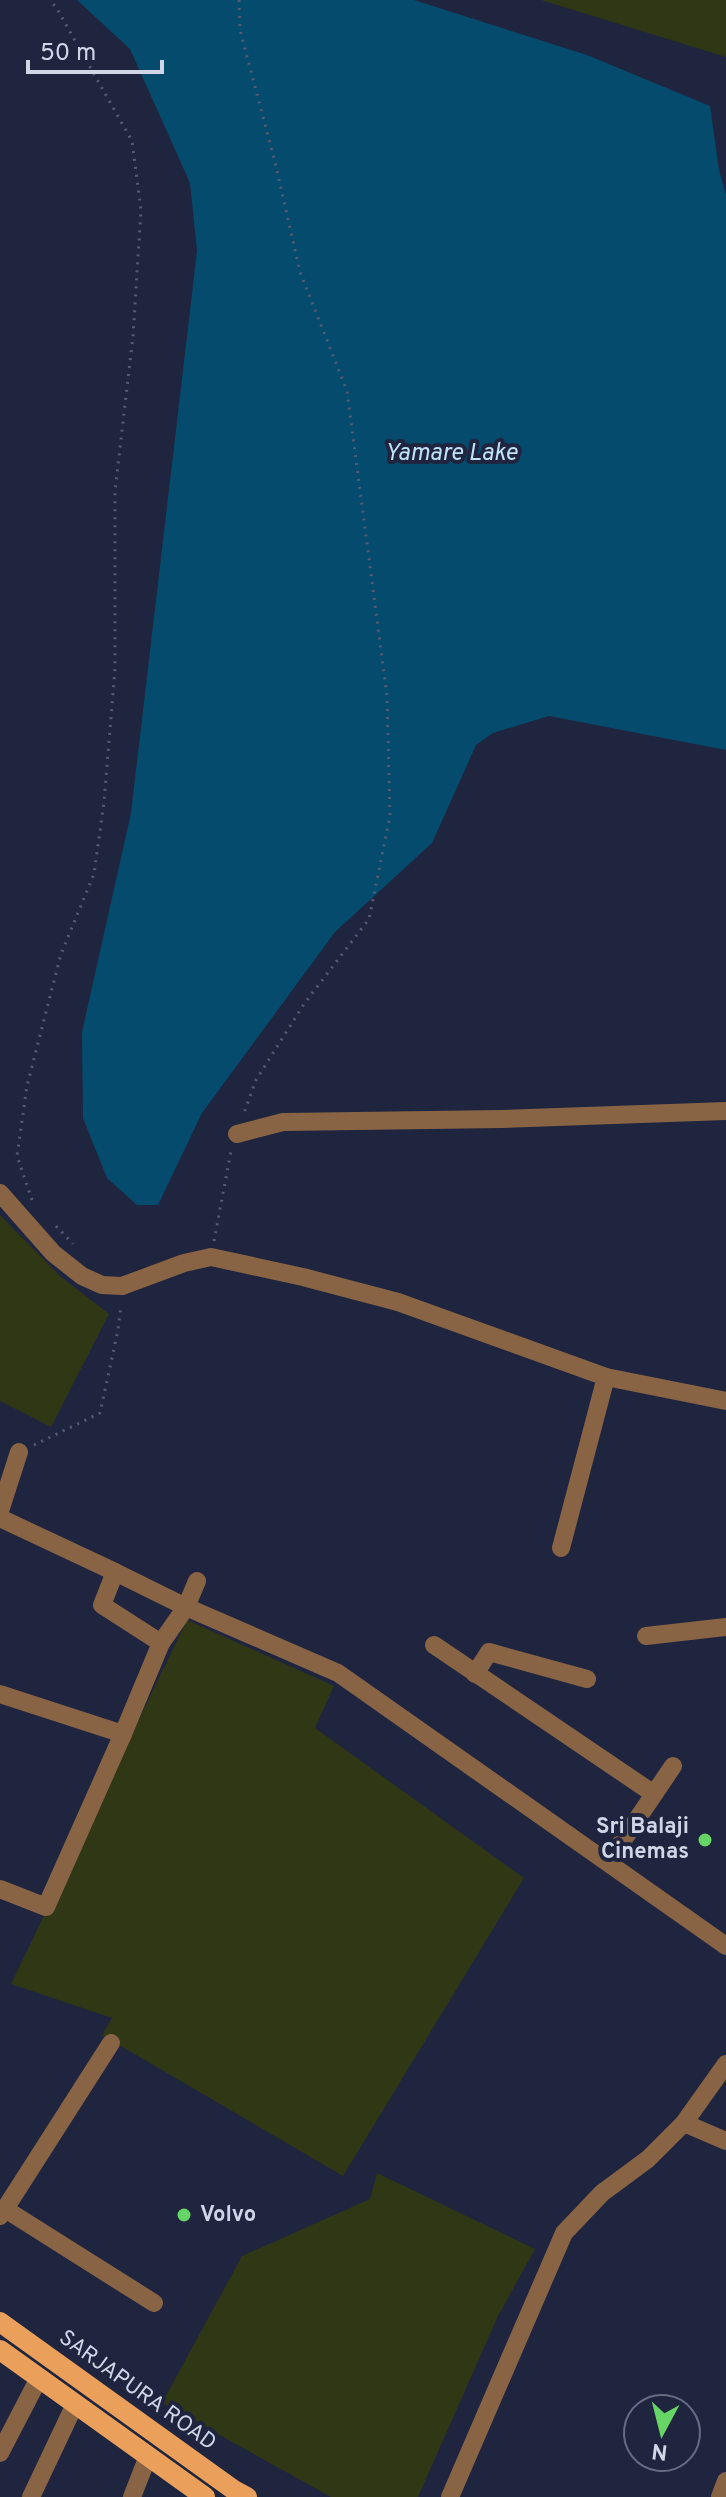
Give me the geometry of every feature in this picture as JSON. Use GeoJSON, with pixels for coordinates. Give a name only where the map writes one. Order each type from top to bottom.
{"type":"FeatureCollection","features":[{"type":"Feature","properties":{"kind":"main road","name":"SARJAPURA ROAD"},"geometry":{"type":"LineString","coordinates":[[0,2322],[247,2497]]}},
{"type":"Feature","properties":{"kind":"main road","name":"SARJAPURA ROAD"},"geometry":{"type":"LineString","coordinates":[[1,2352],[205,2497]]}},
{"type":"Feature","properties":{"kind":"street"},"geometry":{"type":"LineString","coordinates":[[237,1134],[283,1122],[502,1119],[726,1111]]}},
{"type":"Feature","properties":{"kind":"street"},"geometry":{"type":"LineString","coordinates":[[0,1193],[53,1253],[82,1276],[102,1285],[122,1286],[184,1263],[211,1257],[398,1302],[606,1377],[726,1401]]}},
{"type":"Feature","properties":{"kind":"street"},"geometry":{"type":"LineString","coordinates":[[561,1548],[606,1377]]}},
{"type":"Feature","properties":{"kind":"street"},"geometry":{"type":"LineString","coordinates":[[0,1511],[19,1452]]}},
{"type":"Feature","properties":{"kind":"street"},"geometry":{"type":"LineString","coordinates":[[0,1518],[186,1607],[338,1673],[726,1946]]}},
{"type":"Feature","properties":{"kind":"street"},"geometry":{"type":"LineString","coordinates":[[115,1572],[102,1605],[161,1643]]}},
{"type":"Feature","properties":{"kind":"street"},"geometry":{"type":"LineString","coordinates":[[0,1889],[46,1907],[161,1643],[186,1607],[197,1581]]}},
{"type":"Feature","properties":{"kind":"street"},"geometry":{"type":"LineString","coordinates":[[646,1636],[726,1627]]}},
{"type":"Feature","properties":{"kind":"street"},"geometry":{"type":"LineString","coordinates":[[434,1645],[654,1794]]}},
{"type":"Feature","properties":{"kind":"street"},"geometry":{"type":"LineString","coordinates":[[475,1674],[489,1652],[587,1679]]}},
{"type":"Feature","properties":{"kind":"street"},"geometry":{"type":"LineString","coordinates":[[0,1694],[123,1734]]}},
{"type":"Feature","properties":{"kind":"street"},"geometry":{"type":"LineString","coordinates":[[609,1861],[673,1766]]}},
{"type":"Feature","properties":{"kind":"street"},"geometry":{"type":"LineString","coordinates":[[111,2043],[2,2212],[154,2303]]}},
{"type":"Feature","properties":{"kind":"street"},"geometry":{"type":"LineString","coordinates":[[450,2497],[564,2233],[602,2193],[648,2159],[684,2123],[726,2064]]}},
{"type":"Feature","properties":{"kind":"street"},"geometry":{"type":"LineString","coordinates":[[684,2123],[726,2141]]}},
{"type":"Feature","properties":{"kind":"street"},"geometry":{"type":"LineString","coordinates":[[0,2453],[39,2378]]}},
{"type":"Feature","properties":{"kind":"street"},"geometry":{"type":"LineString","coordinates":[[31,2497],[75,2404]]}},
{"type":"Feature","properties":{"kind":"street"},"geometry":{"type":"LineString","coordinates":[[132,2497],[148,2456]]}},
{"type":"Feature","properties":{"kind":"street"},"geometry":{"type":"LineString","coordinates":[[720,2497],[726,2481]]}},
{"type":"Feature","properties":{"kind":"path"},"geometry":{"type":"LineString","coordinates":[[32,1202],[17,1156],[27,1086],[61,954],[94,874],[104,802],[115,669],[115,491],[133,336],[141,210],[132,141],[56,7],[49,0]]}},
{"type":"Feature","properties":{"kind":"path"},"geometry":{"type":"LineString","coordinates":[[211,1257],[237,1134],[256,1080],[304,1004],[369,919],[390,816],[387,696],[347,391],[300,272],[240,30],[239,0]]}},
{"type":"Feature","properties":{"kind":"path"},"geometry":{"type":"LineString","coordinates":[[51,1221],[80,1249]]}},
{"type":"Feature","properties":{"kind":"path"},"geometry":{"type":"LineString","coordinates":[[19,1452],[100,1413],[118,1330],[122,1286]]}},
{"type":"Feature","properties":{"kind":"green space"},"geometry":{"type":"Polygon","coordinates":[[[541,0],[726,0],[726,57],[541,0]]]}},
{"type":"Feature","properties":{"kind":"green space"},"geometry":{"type":"Polygon","coordinates":[[[0,1215],[60,1276],[109,1314],[51,1427],[0,1401],[0,1215]]]}},
{"type":"Feature","properties":{"kind":"green space"},"geometry":{"type":"Polygon","coordinates":[[[187,1620],[334,1686],[315,1728],[524,1878],[343,2176],[102,2035],[112,2018],[11,1984],[187,1620]]]}},
{"type":"Feature","properties":{"kind":"green space"},"geometry":{"type":"Polygon","coordinates":[[[377,2173],[535,2249],[498,2316],[418,2497],[331,2497],[162,2403],[242,2256],[370,2199],[377,2173]]]}},
{"type":"Feature","properties":{"kind":"water","name":"Yamare Lake"},"geometry":{"type":"Polygon","coordinates":[[[77,0],[414,0],[587,55],[710,106],[719,170],[726,195],[726,750],[549,716],[493,733],[476,745],[432,843],[335,932],[202,1113],[158,1205],[137,1205],[107,1178],[83,1118],[82,1032],[131,813],[197,251],[190,183],[130,49],[77,0]]]}},
{"type":"Feature","properties":{"kind":"place","name":"Sri Balaji Cinemas"},"geometry":{"type":"Point","coordinates":[705,1840]}},
{"type":"Feature","properties":{"kind":"place","name":"Volvo"},"geometry":{"type":"Point","coordinates":[184,2215]}}]}
